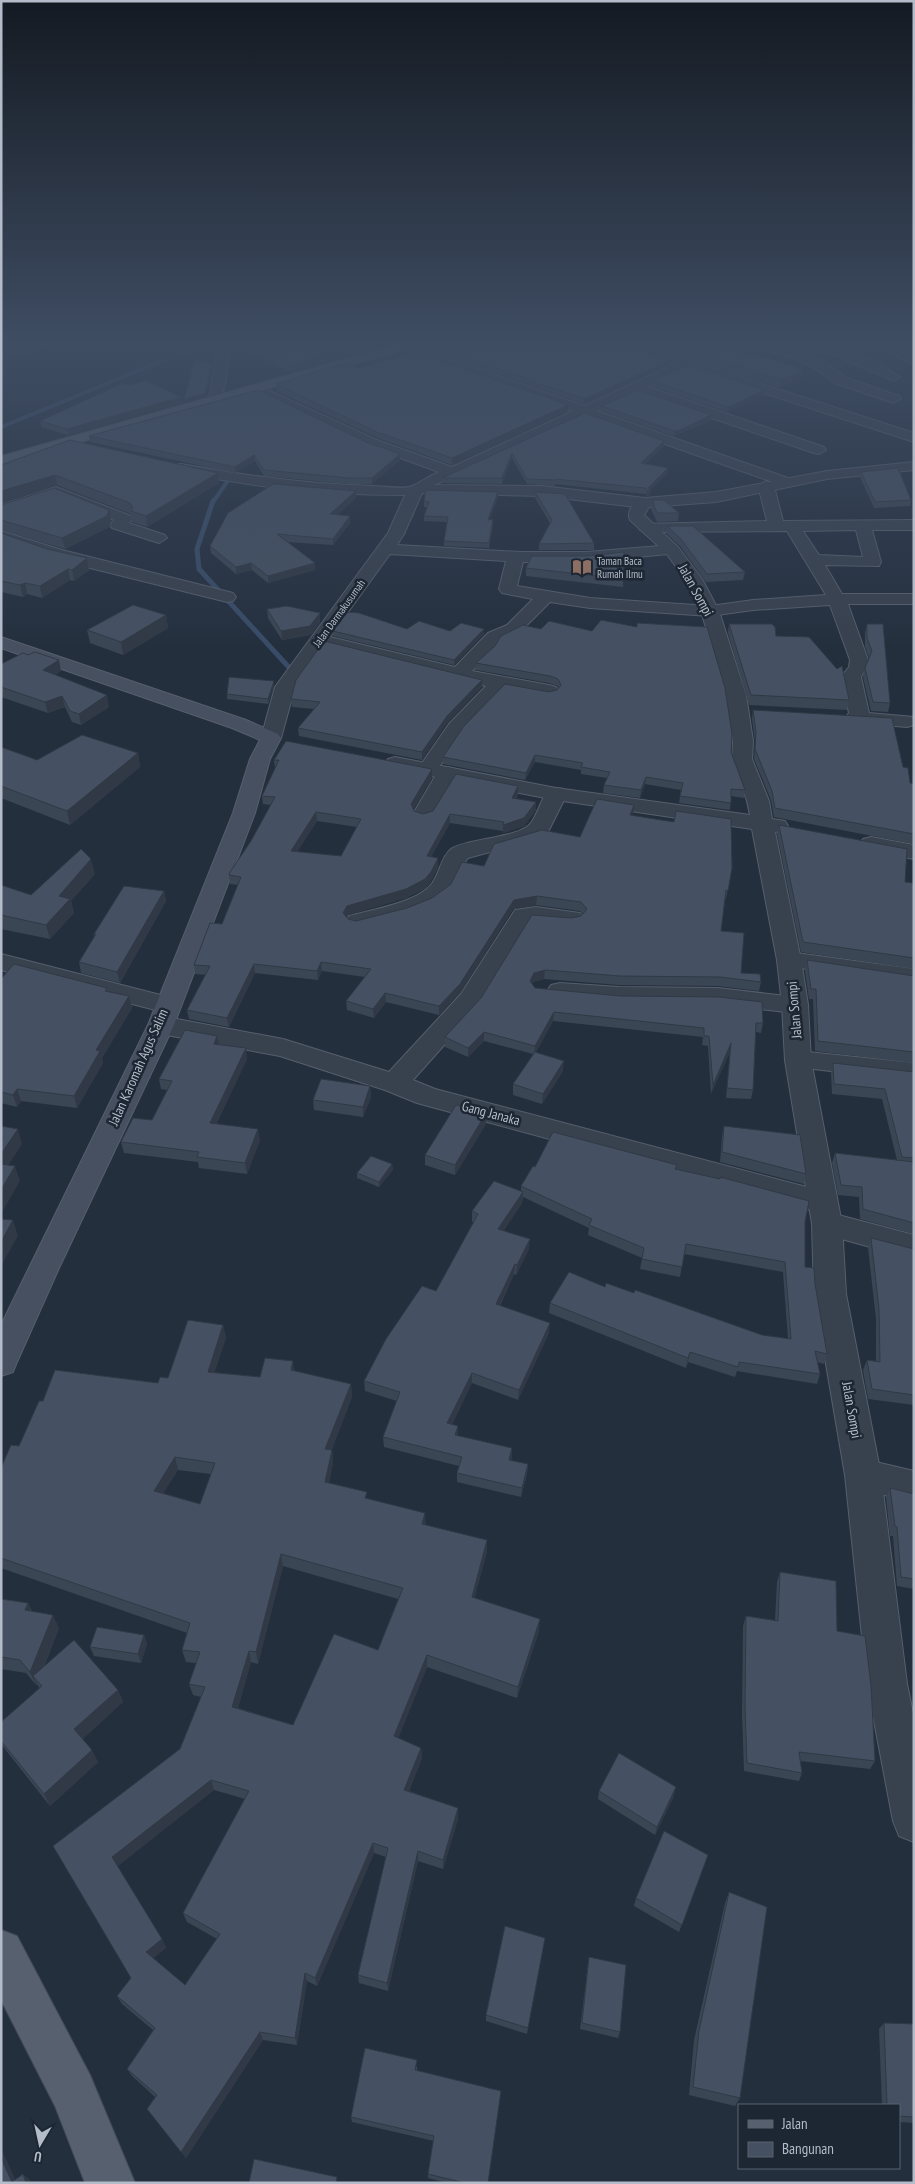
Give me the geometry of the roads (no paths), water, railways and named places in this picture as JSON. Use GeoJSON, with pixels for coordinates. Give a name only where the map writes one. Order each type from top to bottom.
{"type":"FeatureCollection","features":[{"type":"Feature","properties":{"kind":"main road"},"geometry":{"type":"LineString","coordinates":[[1,461],[51,445]]}},
{"type":"Feature","properties":{"kind":"main road"},"geometry":{"type":"LineString","coordinates":[[1,642],[281,740]]}},
{"type":"Feature","properties":{"kind":"main road","name":"Jalan Karomah Agus Salim"},"geometry":{"type":"LineString","coordinates":[[1,1362],[43,1268],[164,1015],[244,813],[260,759],[281,740]]}},
{"type":"Feature","properties":{"kind":"main road"},"geometry":{"type":"LineString","coordinates":[[1,1952],[73,2092],[110,2183]]}},
{"type":"Feature","properties":{"kind":"street"},"geometry":{"type":"LineString","coordinates":[[74,445],[98,450]]}},
{"type":"Feature","properties":{"kind":"street"},"geometry":{"type":"LineString","coordinates":[[377,445],[453,472]]}},
{"type":"Feature","properties":{"kind":"street"},"geometry":{"type":"LineString","coordinates":[[417,490],[429,481],[512,445]]}},
{"type":"Feature","properties":{"kind":"street"},"geometry":{"type":"LineString","coordinates":[[681,445],[786,482]]}},
{"type":"Feature","properties":{"kind":"street"},"geometry":{"type":"LineString","coordinates":[[805,445],[820,450]]}},
{"type":"Feature","properties":{"kind":"street"},"geometry":{"type":"LineString","coordinates":[[162,464],[235,480],[349,491],[542,492],[645,503],[716,497],[827,475],[914,466]]}},
{"type":"Feature","properties":{"kind":"street"},"geometry":{"type":"LineString","coordinates":[[766,486],[776,527]]}},
{"type":"Feature","properties":{"kind":"street","name":"Jalan Darmakusumah"},"geometry":{"type":"LineString","coordinates":[[281,740],[286,687],[396,534],[417,490]]}},
{"type":"Feature","properties":{"kind":"street"},"geometry":{"type":"LineString","coordinates":[[1,510],[58,493],[126,519],[118,525],[159,538]]}},
{"type":"Feature","properties":{"kind":"street"},"geometry":{"type":"LineString","coordinates":[[645,503],[638,508],[636,515],[646,527],[914,525]]}},
{"type":"Feature","properties":{"kind":"street"},"geometry":{"type":"LineString","coordinates":[[813,560],[873,562],[863,526]]}},
{"type":"Feature","properties":{"kind":"street","name":"Jalan Sompi"},"geometry":{"type":"LineString","coordinates":[[646,527],[672,550],[693,579],[710,611],[736,695],[743,741],[742,759],[758,802],[760,823],[789,960],[795,1005],[798,1060],[825,1213],[830,1294],[863,1475],[887,1684],[914,1821]]}},
{"type":"Feature","properties":{"kind":"street"},"geometry":{"type":"LineString","coordinates":[[794,527],[837,599],[859,660],[858,667],[851,677],[860,718]]}},
{"type":"Feature","properties":{"kind":"street"},"geometry":{"type":"LineString","coordinates":[[144,548],[172,528]]}},
{"type":"Feature","properties":{"kind":"street"},"geometry":{"type":"LineString","coordinates":[[3,538],[56,554],[227,597]]}},
{"type":"Feature","properties":{"kind":"street"},"geometry":{"type":"LineString","coordinates":[[386,549],[516,556],[595,556],[672,550]]}},
{"type":"Feature","properties":{"kind":"street"},"geometry":{"type":"LineString","coordinates":[[516,556],[508,589],[599,604],[710,611],[793,601],[914,599]]}},
{"type":"Feature","properties":{"kind":"street"},"geometry":{"type":"LineString","coordinates":[[114,568],[129,558]]}},
{"type":"Feature","properties":{"kind":"street"},"geometry":{"type":"LineString","coordinates":[[459,673],[487,647],[487,644],[494,637],[512,629],[546,596]]}},
{"type":"Feature","properties":{"kind":"street"},"geometry":{"type":"LineString","coordinates":[[320,640],[499,683],[550,691]]}},
{"type":"Feature","properties":{"kind":"street"},"geometry":{"type":"LineString","coordinates":[[9,664],[31,652]]}},
{"type":"Feature","properties":{"kind":"street"},"geometry":{"type":"LineString","coordinates":[[424,814],[438,771],[456,728],[499,683]]}},
{"type":"Feature","properties":{"kind":"street"},"geometry":{"type":"LineString","coordinates":[[738,712],[758,713]]}},
{"type":"Feature","properties":{"kind":"street"},"geometry":{"type":"LineString","coordinates":[[836,717],[906,721]]}},
{"type":"Feature","properties":{"kind":"street"},"geometry":{"type":"LineString","coordinates":[[379,760],[556,794],[798,830]]}},
{"type":"Feature","properties":{"kind":"street"},"geometry":{"type":"LineString","coordinates":[[357,921],[433,897],[443,886],[456,857],[460,853],[526,835],[539,829],[556,794]]}},
{"type":"Feature","properties":{"kind":"street"},"geometry":{"type":"LineString","coordinates":[[846,839],[914,852]]}},
{"type":"Feature","properties":{"kind":"street"},"geometry":{"type":"LineString","coordinates":[[395,1083],[416,1056],[434,1042],[471,1000],[484,982],[523,915],[572,918]]}},
{"type":"Feature","properties":{"kind":"street"},"geometry":{"type":"LineString","coordinates":[[789,960],[914,977]]}},
{"type":"Feature","properties":{"kind":"street","name":"Gang Janaka"},"geometry":{"type":"LineString","coordinates":[[1,962],[164,1015],[283,1048],[395,1083],[427,1096],[825,1213],[914,1247]]}},
{"type":"Feature","properties":{"kind":"street"},"geometry":{"type":"LineString","coordinates":[[544,989],[618,995],[718,996],[795,1005]]}},
{"type":"Feature","properties":{"kind":"street"},"geometry":{"type":"LineString","coordinates":[[798,1060],[914,1072]]}},
{"type":"Feature","properties":{"kind":"street"},"geometry":{"type":"LineString","coordinates":[[863,1475],[914,1488]]}},
{"type":"Feature","properties":{"kind":"waterway"},"geometry":{"type":"LineString","coordinates":[[213,502],[229,479],[226,472]]}},
{"type":"Feature","properties":{"kind":"waterway"},"geometry":{"type":"LineString","coordinates":[[213,501],[197,549],[199,569],[295,674]]}},
{"type":"Feature","properties":{"kind":"place","name":"Taman Baca Rumah Ilmu"},"geometry":{"type":"Point","coordinates":[582,567]}}]}
